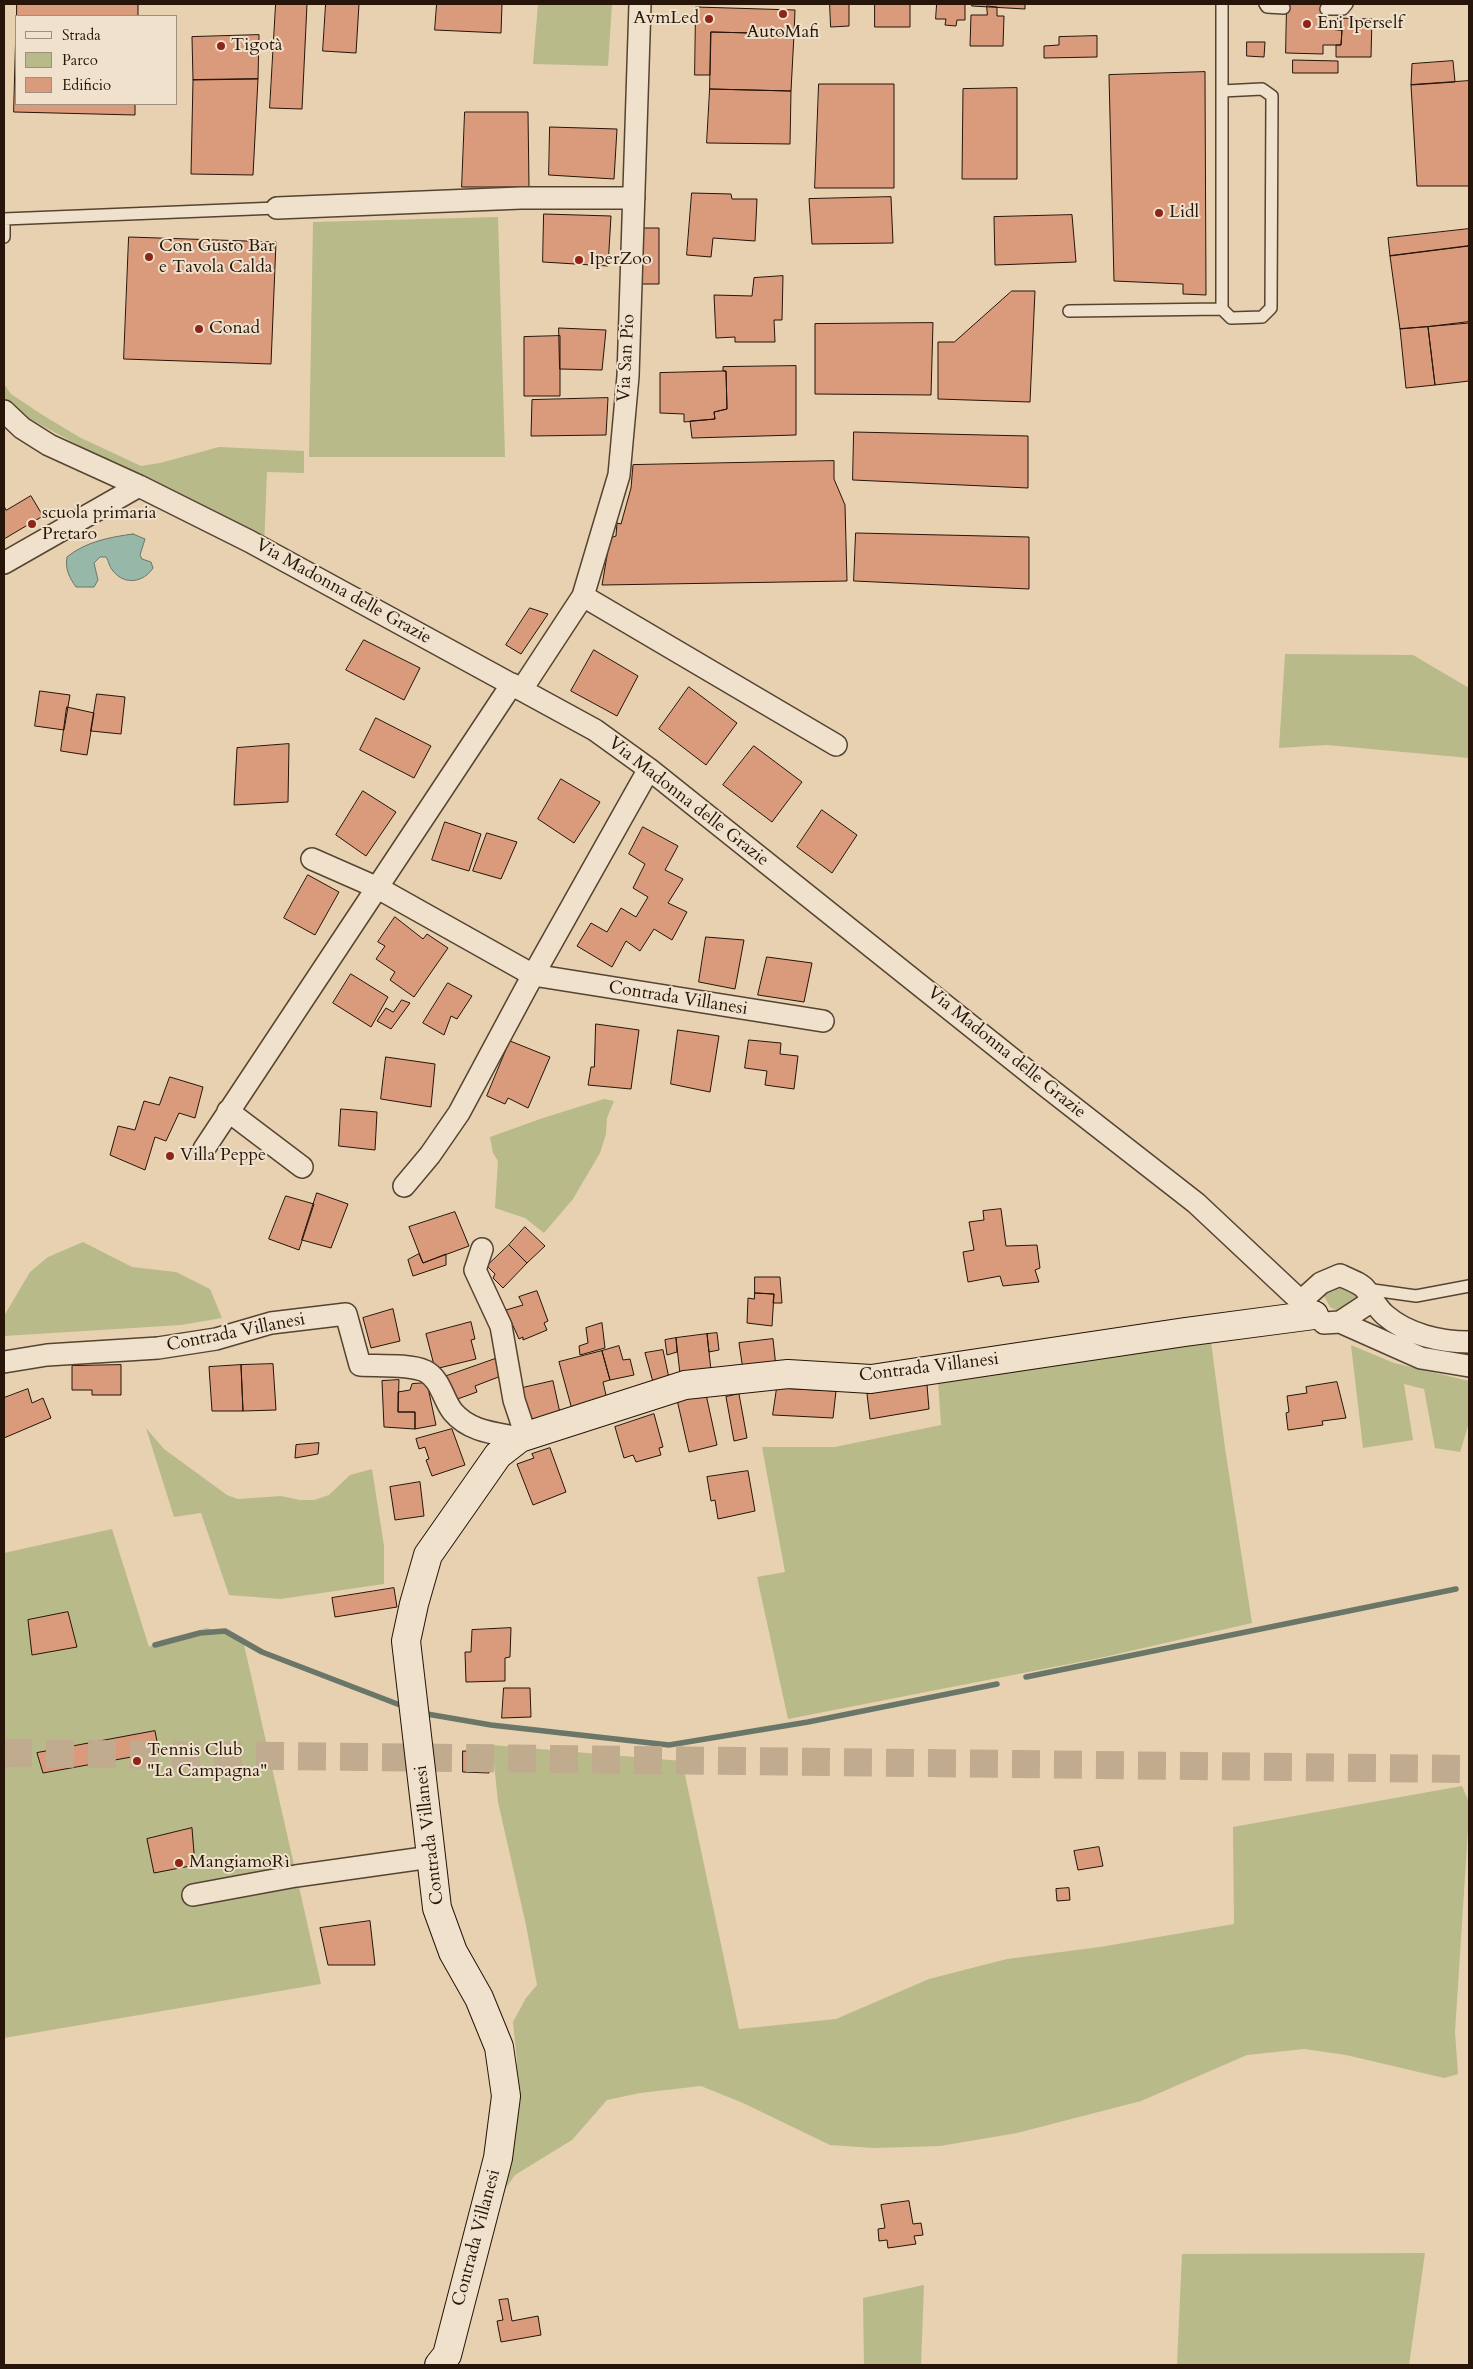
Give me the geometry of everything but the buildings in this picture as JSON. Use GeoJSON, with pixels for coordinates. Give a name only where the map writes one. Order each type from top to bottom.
{"type":"FeatureCollection","features":[{"type":"Feature","properties":{"kind":"street","name":"Via San Pio"},"geometry":{"type":"LineString","coordinates":[[517,687],[583,596],[619,475],[628,376],[640,4]]}},
{"type":"Feature","properties":{"kind":"street"},"geometry":{"type":"LineString","coordinates":[[277,208],[521,198],[634,198]]}},
{"type":"Feature","properties":{"kind":"street","name":"Via Madonna delle Grazie"},"geometry":{"type":"LineString","coordinates":[[8,421],[49,445],[139,486],[249,541],[595,730],[649,769],[1046,1086],[1196,1203],[1307,1309]]}},
{"type":"Feature","properties":{"kind":"street"},"geometry":{"type":"LineString","coordinates":[[4,563],[139,486]]}},
{"type":"Feature","properties":{"kind":"street"},"geometry":{"type":"LineString","coordinates":[[583,596],[836,745]]}},
{"type":"Feature","properties":{"kind":"street"},"geometry":{"type":"LineString","coordinates":[[204,1149],[378,888],[517,687]]}},
{"type":"Feature","properties":{"kind":"street"},"geometry":{"type":"LineString","coordinates":[[404,1186],[430,1155],[459,1113],[533,975],[649,769]]}},
{"type":"Feature","properties":{"kind":"street","name":"Contrada Villanesi"},"geometry":{"type":"LineString","coordinates":[[312,859],[378,888],[533,975],[823,1021]]}},
{"type":"Feature","properties":{"kind":"street"},"geometry":{"type":"LineString","coordinates":[[228,1111],[302,1167]]}},
{"type":"Feature","properties":{"kind":"street"},"geometry":{"type":"LineString","coordinates":[[482,1249],[475,1270],[501,1326],[514,1400],[523,1437]]}},
{"type":"Feature","properties":{"kind":"street"},"geometry":{"type":"LineString","coordinates":[[1469,1342],[1437,1340],[1406,1327],[1386,1316],[1369,1295],[1340,1274],[1321,1283],[1307,1309],[1324,1323],[1340,1322],[1421,1358],[1469,1366]]}},
{"type":"Feature","properties":{"kind":"street"},"geometry":{"type":"LineString","coordinates":[[1340,1322],[1369,1295]]}},
{"type":"Feature","properties":{"kind":"street","name":"Contrada Villanesi"},"geometry":{"type":"LineString","coordinates":[[439,2365],[447,2355],[498,2158],[506,2096],[499,2047],[479,1998],[453,1952],[437,1908],[406,1641],[428,1555],[498,1454],[523,1437],[685,1385],[788,1374],[871,1379],[1185,1332],[1307,1309]]}},
{"type":"Feature","properties":{"kind":"street","name":"Contrada Villanesi"},"geometry":{"type":"LineString","coordinates":[[4,1362],[46,1355],[158,1348],[216,1340],[271,1323],[346,1314],[360,1365],[412,1368],[426,1371],[437,1382],[453,1412],[475,1430],[523,1437]]}},
{"type":"Feature","properties":{"kind":"street"},"geometry":{"type":"LineString","coordinates":[[193,1895],[296,1876],[431,1857]]}},
{"type":"Feature","properties":{"kind":"lane"},"geometry":{"type":"LineString","coordinates":[[1222,4],[1222,91],[1222,309],[1231,318],[1262,317],[1271,308],[1272,96],[1262,90],[1222,91]]}},
{"type":"Feature","properties":{"kind":"lane"},"geometry":{"type":"LineString","coordinates":[[1265,4],[1267,7],[1284,8]]}},
{"type":"Feature","properties":{"kind":"lane"},"geometry":{"type":"LineString","coordinates":[[1326,9],[1343,10],[1347,4]]}},
{"type":"Feature","properties":{"kind":"lane"},"geometry":{"type":"LineString","coordinates":[[4,237],[4,220],[277,208]]}},
{"type":"Feature","properties":{"kind":"lane"},"geometry":{"type":"LineString","coordinates":[[1069,311],[1222,309]]}},
{"type":"Feature","properties":{"kind":"lane"},"geometry":{"type":"LineString","coordinates":[[1369,1295],[1416,1296],[1469,1286]]}},
{"type":"Feature","properties":{"kind":"green space"},"geometry":{"type":"Polygon","coordinates":[[[538,4],[612,4],[608,66],[533,64],[538,4]]]}},
{"type":"Feature","properties":{"kind":"green space"},"geometry":{"type":"Polygon","coordinates":[[[498,217],[505,457],[309,457],[313,222],[498,217]]]}},
{"type":"Feature","properties":{"kind":"green space"},"geometry":{"type":"Polygon","coordinates":[[[4,384],[11,394],[79,437],[141,466],[160,463],[219,447],[304,451],[304,473],[267,472],[264,546],[19,413],[4,399],[4,384]]]}},
{"type":"Feature","properties":{"kind":"green space"},"geometry":{"type":"Polygon","coordinates":[[[1285,654],[1413,655],[1469,688],[1469,758],[1327,745],[1279,748],[1285,654]]]}},
{"type":"Feature","properties":{"kind":"green space"},"geometry":{"type":"Polygon","coordinates":[[[604,1099],[614,1101],[607,1118],[606,1134],[600,1153],[573,1199],[544,1233],[525,1218],[495,1208],[498,1161],[493,1153],[490,1137],[604,1099]]]}},
{"type":"Feature","properties":{"kind":"green space"},"geometry":{"type":"Polygon","coordinates":[[[83,1242],[132,1267],[176,1272],[210,1289],[222,1318],[181,1325],[4,1336],[4,1316],[30,1272],[48,1257],[83,1242]]]}},
{"type":"Feature","properties":{"kind":"green space"},"geometry":{"type":"Polygon","coordinates":[[[1338,1281],[1362,1296],[1342,1313],[1330,1307],[1323,1294],[1338,1281]]]}},
{"type":"Feature","properties":{"kind":"green space"},"geometry":{"type":"Polygon","coordinates":[[[1211,1342],[1252,1623],[1100,1658],[788,1719],[757,1577],[785,1572],[762,1447],[835,1447],[941,1425],[938,1381],[1211,1342]]]}},
{"type":"Feature","properties":{"kind":"green space"},"geometry":{"type":"Polygon","coordinates":[[[1351,1345],[1394,1363],[1469,1381],[1469,1423],[1460,1452],[1435,1448],[1424,1389],[1404,1384],[1413,1440],[1363,1448],[1351,1345]]]}},
{"type":"Feature","properties":{"kind":"green space"},"geometry":{"type":"Polygon","coordinates":[[[146,1428],[164,1449],[227,1495],[238,1499],[281,1496],[300,1500],[314,1500],[329,1495],[350,1475],[372,1469],[384,1546],[384,1584],[280,1599],[229,1595],[201,1513],[174,1517],[146,1428]]]}},
{"type":"Feature","properties":{"kind":"green space","name":"Tennis Club \"La Campagna\""},"geometry":{"type":"Polygon","coordinates":[[[112,1529],[149,1647],[162,1640],[207,1628],[243,1640],[321,1984],[4,2038],[4,1553],[112,1529]]]}},
{"type":"Feature","properties":{"kind":"green space"},"geometry":{"type":"Polygon","coordinates":[[[492,1745],[682,1761],[739,2029],[836,2019],[929,1979],[1007,1959],[1100,1947],[1234,1924],[1233,1827],[1462,1786],[1469,1802],[1469,1814],[1455,2032],[1458,2074],[1444,2078],[1346,2055],[1304,2049],[1247,2055],[1141,2101],[1017,2133],[940,2146],[874,2148],[830,2145],[743,2103],[701,2086],[640,2093],[607,2100],[572,2140],[515,2175],[489,2212],[513,2146],[517,2118],[517,2061],[513,2022],[526,1998],[537,1985],[526,1925],[498,1802],[492,1745]]]}},
{"type":"Feature","properties":{"kind":"green space"},"geometry":{"type":"Polygon","coordinates":[[[1425,2253],[1409,2365],[1177,2365],[1182,2254],[1425,2253]]]}},
{"type":"Feature","properties":{"kind":"green space"},"geometry":{"type":"Polygon","coordinates":[[[924,2285],[921,2365],[864,2365],[863,2298],[924,2285]]]}},
{"type":"Feature","properties":{"kind":"shaded area"},"geometry":{"type":"Polygon","coordinates":[[[133,534],[145,539],[140,555],[142,559],[151,562],[153,568],[149,573],[140,579],[123,579],[112,569],[106,557],[100,557],[94,563],[98,580],[94,587],[76,587],[68,573],[67,557],[90,544],[133,534]]]}},
{"type":"Feature","properties":{"kind":"waterway"},"geometry":{"type":"LineString","coordinates":[[1026,1677],[1456,1589]]}},
{"type":"Feature","properties":{"kind":"waterway"},"geometry":{"type":"LineString","coordinates":[[155,1645],[200,1633],[225,1631],[262,1652],[400,1705]]}},
{"type":"Feature","properties":{"kind":"waterway"},"geometry":{"type":"LineString","coordinates":[[427,1714],[491,1725],[669,1745],[808,1722],[997,1684]]}},
{"type":"Feature","properties":{"kind":"tunnel"},"geometry":{"type":"LineString","coordinates":[[4,1753],[1469,1769]]}},
{"type":"Feature","properties":{"kind":"place","name":"AutoMafi"},"geometry":{"type":"Point","coordinates":[783,14]}},
{"type":"Feature","properties":{"kind":"place","name":"AvmLed"},"geometry":{"type":"Point","coordinates":[709,19]}},
{"type":"Feature","properties":{"kind":"place","name":"Eni Iperself"},"geometry":{"type":"Point","coordinates":[1307,24]}},
{"type":"Feature","properties":{"kind":"place","name":"Tigotà"},"geometry":{"type":"Point","coordinates":[221,46]}},
{"type":"Feature","properties":{"kind":"place","name":"Lidl"},"geometry":{"type":"Point","coordinates":[1159,213]}},
{"type":"Feature","properties":{"kind":"place","name":"Con Gusto Bar e Tavola Calda"},"geometry":{"type":"Point","coordinates":[149,257]}},
{"type":"Feature","properties":{"kind":"place","name":"IperZoo"},"geometry":{"type":"Point","coordinates":[579,260]}},
{"type":"Feature","properties":{"kind":"place","name":"Conad"},"geometry":{"type":"Point","coordinates":[199,329]}},
{"type":"Feature","properties":{"kind":"place","name":"scuola primaria Pretaro"},"geometry":{"type":"Point","coordinates":[32,524]}},
{"type":"Feature","properties":{"kind":"place","name":"Villa Peppe"},"geometry":{"type":"Point","coordinates":[170,1156]}},
{"type":"Feature","properties":{"kind":"place","name":"Tennis Club \"La Campagna\""},"geometry":{"type":"Point","coordinates":[137,1761]}},
{"type":"Feature","properties":{"kind":"place","name":"MangiamoRì"},"geometry":{"type":"Point","coordinates":[179,1863]}}]}
